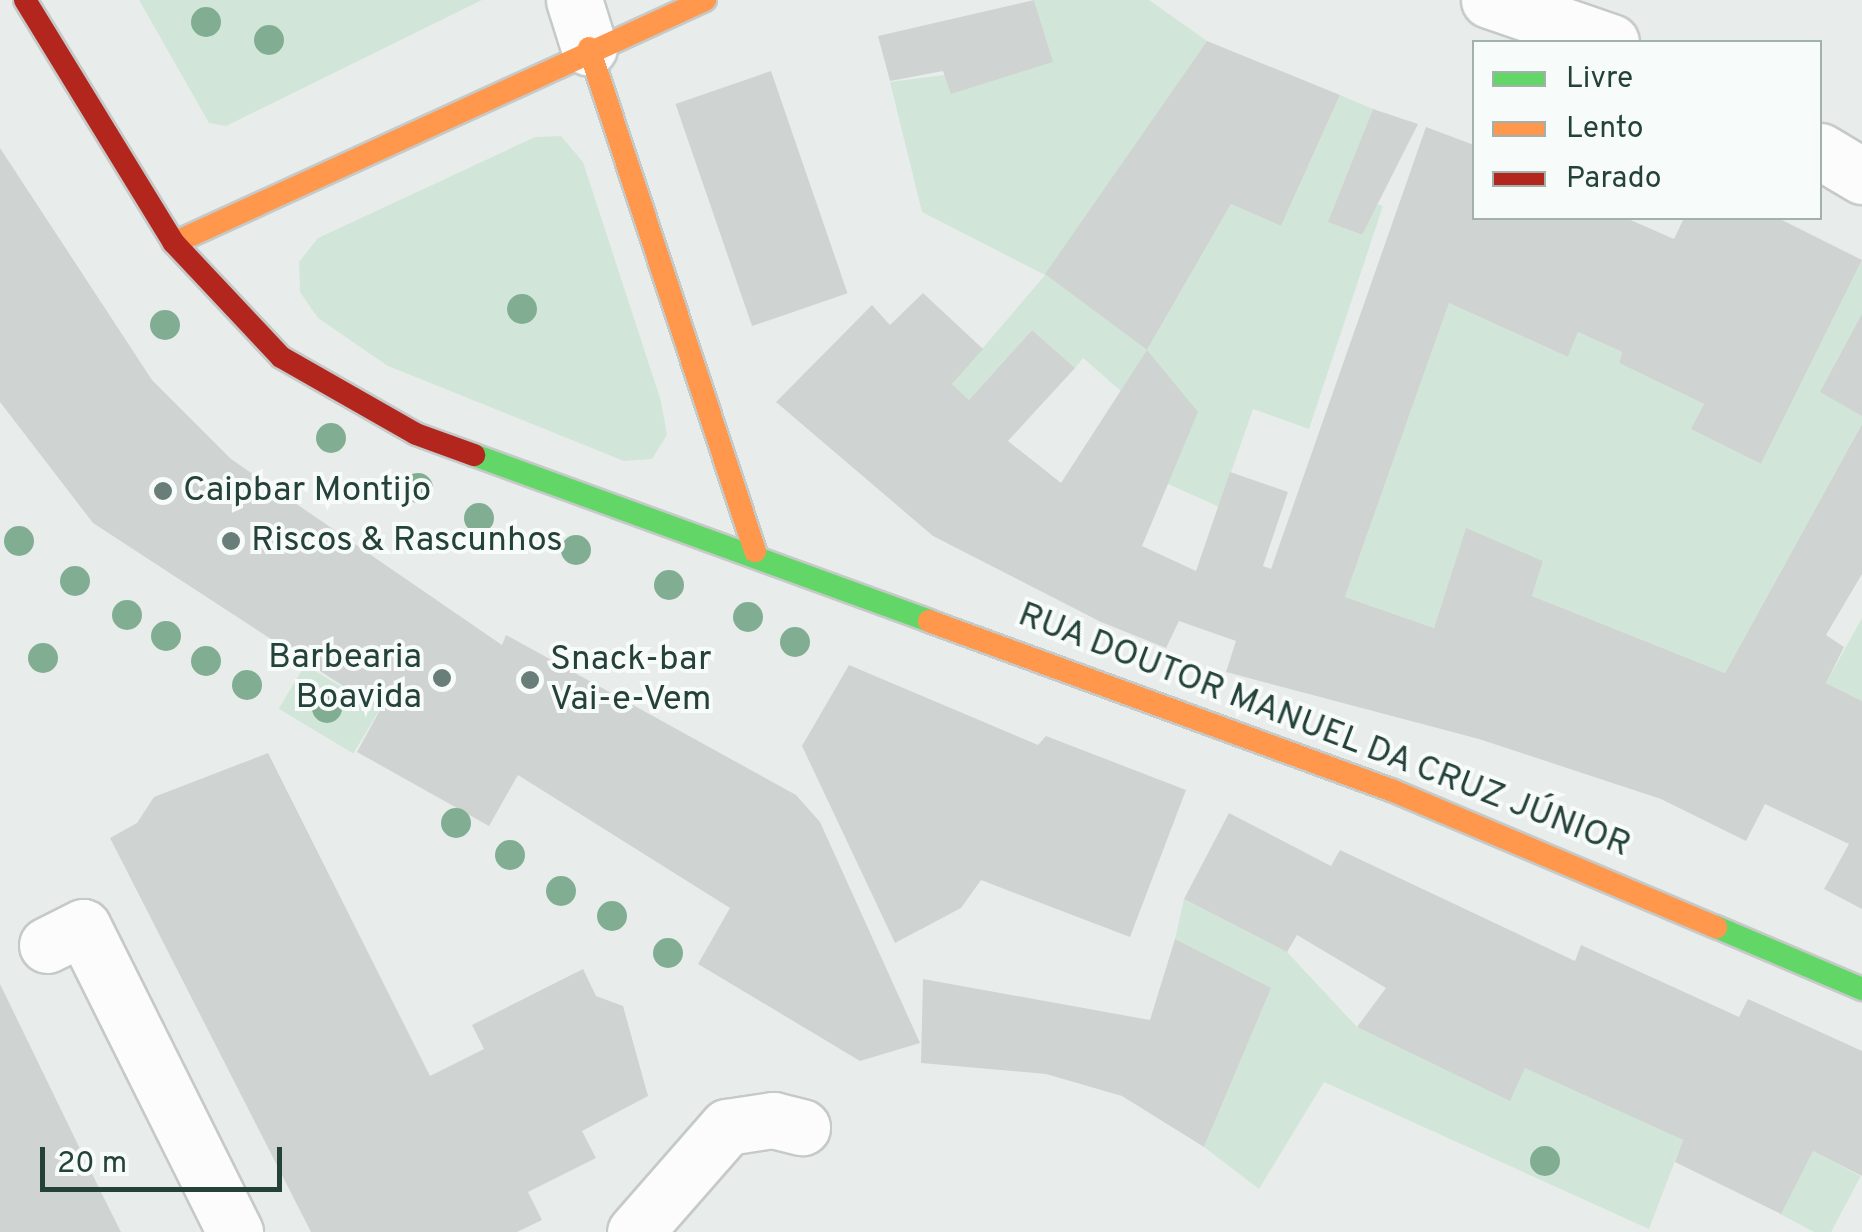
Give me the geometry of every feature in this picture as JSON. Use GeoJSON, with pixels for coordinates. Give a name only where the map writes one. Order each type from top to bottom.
{"type":"FeatureCollection","features":[{"type":"Feature","properties":{"kind":"main road","name":"RUA DOUTOR MANUEL DA CRUZ JÚNIOR"},"geometry":{"type":"LineString","coordinates":[[25,0],[174,242],[281,357],[416,434],[755,551],[1391,790],[1862,989]]}},
{"type":"Feature","properties":{"kind":"main road"},"geometry":{"type":"LineString","coordinates":[[174,242],[581,24],[705,0]]}},
{"type":"Feature","properties":{"kind":"main road"},"geometry":{"type":"LineString","coordinates":[[581,24],[755,551]]}},
{"type":"Feature","properties":{"kind":"street"},"geometry":{"type":"LineString","coordinates":[[1488,0],[1605,40]]}},
{"type":"Feature","properties":{"kind":"street"},"geometry":{"type":"LineString","coordinates":[[1822,152],[1862,176]]}},
{"type":"Feature","properties":{"kind":"street"},"geometry":{"type":"LineString","coordinates":[[46,944],[83,927],[235,1232]]}},
{"type":"Feature","properties":{"kind":"street"},"geometry":{"type":"LineString","coordinates":[[636,1232],[727,1127],[773,1120],[802,1127]]}},
{"type":"Feature","properties":{"kind":"green space"},"geometry":{"type":"Polygon","coordinates":[[[139,0],[482,0],[226,126],[209,123],[139,0]]]}},
{"type":"Feature","properties":{"kind":"green space"},"geometry":{"type":"Polygon","coordinates":[[[1034,0],[1149,0],[1207,41],[1046,274],[1147,350],[1231,204],[1281,226],[1340,95],[1373,109],[1329,222],[1361,235],[1374,203],[1383,206],[1309,429],[1253,409],[1219,507],[1166,483],[1122,392],[1083,358],[1075,368],[1032,330],[969,400],[952,384],[1045,275],[922,212],[890,82],[1052,61],[1034,0]]]}},
{"type":"Feature","properties":{"kind":"green space"},"geometry":{"type":"Polygon","coordinates":[[[561,136],[583,162],[661,401],[667,435],[652,459],[624,461],[388,366],[318,318],[300,292],[299,262],[318,238],[535,137],[561,136]]]}},
{"type":"Feature","properties":{"kind":"green space"},"geometry":{"type":"Polygon","coordinates":[[[1862,260],[1862,424],[1725,673],[1532,596],[1543,561],[1466,529],[1434,628],[1345,597],[1449,303],[1568,357],[1578,332],[1622,352],[1619,363],[1704,404],[1692,429],[1761,464],[1862,260]]]}},
{"type":"Feature","properties":{"kind":"green space"},"geometry":{"type":"Polygon","coordinates":[[[1862,618],[1862,701],[1826,683],[1862,618]]]}},
{"type":"Feature","properties":{"kind":"green space"},"geometry":{"type":"Polygon","coordinates":[[[305,665],[380,710],[353,754],[279,709],[305,665]]]}},
{"type":"Feature","properties":{"kind":"green space"},"geometry":{"type":"Polygon","coordinates":[[[1184,899],[1287,952],[1357,1027],[1509,1100],[1525,1067],[1683,1140],[1649,1229],[1324,1082],[1259,1189],[1204,1147],[1270,989],[1175,939],[1184,899]]]}},
{"type":"Feature","properties":{"kind":"green space"},"geometry":{"type":"Polygon","coordinates":[[[1813,1151],[1861,1176],[1831,1232],[1814,1232],[1780,1214],[1813,1151]]]}},
{"type":"Feature","properties":{"kind":"building"},"geometry":{"type":"Polygon","coordinates":[[[1034,0],[1053,62],[951,94],[943,71],[890,81],[878,36],[1034,0]]]}},
{"type":"Feature","properties":{"kind":"building"},"geometry":{"type":"Polygon","coordinates":[[[1207,41],[1340,95],[1281,226],[1231,204],[1147,350],[1045,274],[1207,41]]]}},
{"type":"Feature","properties":{"kind":"building"},"geometry":{"type":"Polygon","coordinates":[[[771,71],[848,293],[752,326],[676,104],[771,71]]]}},
{"type":"Feature","properties":{"kind":"building"},"geometry":{"type":"Polygon","coordinates":[[[1373,109],[1418,124],[1362,235],[1328,222],[1373,109]]]}},
{"type":"Feature","properties":{"kind":"building"},"geometry":{"type":"Polygon","coordinates":[[[1426,127],[1472,144],[1472,220],[1631,220],[1674,239],[1683,220],[1782,220],[1862,260],[1761,464],[1691,429],[1704,404],[1619,363],[1622,352],[1578,332],[1568,357],[1449,303],[1345,597],[1434,628],[1466,528],[1543,561],[1532,596],[1725,673],[1862,424],[1862,574],[1826,635],[1844,647],[1826,683],[1862,701],[1862,909],[1824,889],[1849,844],[1765,804],[1746,841],[1661,799],[1479,739],[1226,672],[1236,641],[1179,621],[1166,648],[1101,622],[933,536],[776,402],[872,305],[890,325],[923,293],[983,349],[952,384],[969,400],[1032,330],[1075,368],[1008,441],[1061,483],[1147,350],[1198,412],[1142,546],[1196,571],[1230,472],[1288,492],[1263,566],[1271,569],[1426,127]]]}},
{"type":"Feature","properties":{"kind":"building"},"geometry":{"type":"Polygon","coordinates":[[[0,148],[152,380],[231,459],[502,645],[506,635],[796,795],[820,822],[920,1043],[860,1061],[698,964],[730,908],[518,775],[489,826],[357,752],[380,710],[93,523],[0,402],[0,148]]]}},
{"type":"Feature","properties":{"kind":"building"},"geometry":{"type":"Polygon","coordinates":[[[1862,314],[1862,416],[1820,392],[1862,314]]]}},
{"type":"Feature","properties":{"kind":"building"},"geometry":{"type":"Polygon","coordinates":[[[849,665],[1038,745],[1046,736],[1186,790],[1130,937],[981,880],[961,908],[895,943],[802,746],[849,665]]]}},
{"type":"Feature","properties":{"kind":"building"},"geometry":{"type":"Polygon","coordinates":[[[268,753],[430,1076],[484,1049],[472,1025],[583,969],[596,996],[623,1006],[648,1096],[582,1131],[596,1158],[528,1192],[542,1220],[517,1232],[311,1232],[110,838],[137,823],[154,797],[268,753]]]}},
{"type":"Feature","properties":{"kind":"building"},"geometry":{"type":"Polygon","coordinates":[[[1229,813],[1331,866],[1340,850],[1575,961],[1581,945],[1739,1017],[1748,999],[1862,1051],[1862,1176],[1813,1151],[1781,1214],[1675,1162],[1683,1140],[1525,1068],[1510,1101],[1357,1027],[1386,988],[1297,935],[1287,952],[1184,899],[1229,813]]]}},
{"type":"Feature","properties":{"kind":"building"},"geometry":{"type":"Polygon","coordinates":[[[1175,939],[1271,988],[1204,1147],[1122,1096],[1046,1074],[921,1063],[923,979],[1150,1020],[1175,939]]]}},
{"type":"Feature","properties":{"kind":"building"},"geometry":{"type":"Polygon","coordinates":[[[0,984],[100,1190],[121,1232],[0,1232],[0,984]]]}},
{"type":"Feature","properties":{"kind":"traffic: fast"},"geometry":{"type":"LineString","coordinates":[[474,455],[929,621]]}},
{"type":"Feature","properties":{"kind":"traffic: fast"},"geometry":{"type":"LineString","coordinates":[[1716,927],[1862,989]]}},
{"type":"Feature","properties":{"kind":"traffic: slow"},"geometry":{"type":"LineString","coordinates":[[174,243],[705,0]]}},
{"type":"Feature","properties":{"kind":"traffic: slow"},"geometry":{"type":"LineString","coordinates":[[589,48],[755,551]]}},
{"type":"Feature","properties":{"kind":"traffic: slow"},"geometry":{"type":"LineString","coordinates":[[929,621],[1391,790],[1716,927]]}},
{"type":"Feature","properties":{"kind":"traffic: jam"},"geometry":{"type":"LineString","coordinates":[[25,0],[174,243],[281,357],[416,434],[474,455]]}},
{"type":"Feature","properties":{"kind":"place","name":"Caipbar Montijo"},"geometry":{"type":"Point","coordinates":[163,491]}},
{"type":"Feature","properties":{"kind":"place","name":"Riscos & Rascunhos"},"geometry":{"type":"Point","coordinates":[231,541]}},
{"type":"Feature","properties":{"kind":"place","name":"Barbearia Boavida"},"geometry":{"type":"Point","coordinates":[442,678]}},
{"type":"Feature","properties":{"kind":"place","name":"Snack-bar Vai-e-Vem"},"geometry":{"type":"Point","coordinates":[530,680]}}]}
